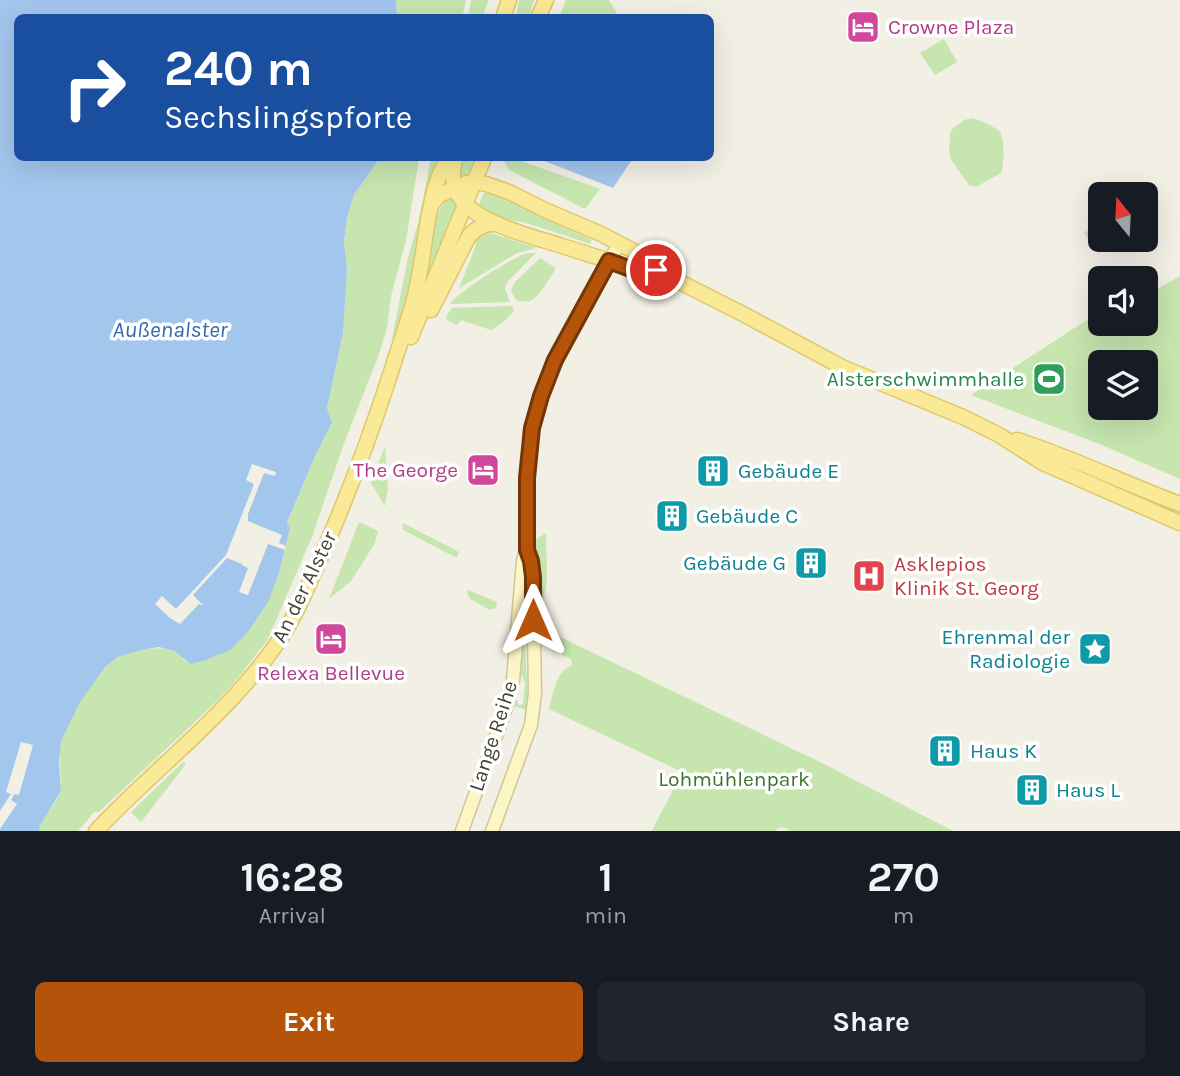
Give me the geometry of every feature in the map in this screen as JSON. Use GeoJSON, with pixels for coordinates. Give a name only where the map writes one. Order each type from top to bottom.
{"type":"FeatureCollection","features":[{"type":"Feature","properties":{"kind":"main road","name":"An der Alster"},"geometry":{"type":"LineString","coordinates":[[96,831],[225,708],[260,666],[293,618],[333,530],[380,405],[417,288],[431,206],[437,181],[447,161]]}},
{"type":"Feature","properties":{"kind":"main road"},"geometry":{"type":"LineString","coordinates":[[455,161],[454,187],[466,204],[482,216],[500,225],[639,272],[656,270]]}},
{"type":"Feature","properties":{"kind":"main road","name":"An der Alster"},"geometry":{"type":"LineString","coordinates":[[380,405],[408,346],[483,161]]}},
{"type":"Feature","properties":{"kind":"main road"},"geometry":{"type":"LineString","coordinates":[[431,206],[437,197],[454,187],[475,182],[509,192],[645,257],[656,270],[842,367],[935,404],[999,435],[1043,463],[1180,523]]}},
{"type":"Feature","properties":{"kind":"main road","name":"An der Alster"},"geometry":{"type":"LineString","coordinates":[[408,346],[424,323],[469,236],[477,228],[500,225]]}},
{"type":"Feature","properties":{"kind":"main road"},"geometry":{"type":"LineString","coordinates":[[999,435],[1045,449],[1180,504]]}},
{"type":"Feature","properties":{"kind":"street"},"geometry":{"type":"LineString","coordinates":[[527,550],[528,462],[536,411],[555,360],[619,244]]}},
{"type":"Feature","properties":{"kind":"street","name":"Lange Reihe"},"geometry":{"type":"LineString","coordinates":[[462,831],[506,708],[513,676],[523,561],[527,550]]}},
{"type":"Feature","properties":{"kind":"street","name":"Lange Reihe"},"geometry":{"type":"LineString","coordinates":[[492,831],[533,716],[533,604],[531,561],[527,550]]}},
{"type":"Feature","properties":{"kind":"green space"},"geometry":{"type":"Polygon","coordinates":[[[396,0],[466,0],[463,14],[397,14],[396,0]]]}},
{"type":"Feature","properties":{"kind":"green space"},"geometry":{"type":"Polygon","coordinates":[[[471,0],[489,0],[483,14],[469,14],[471,0]]]}},
{"type":"Feature","properties":{"kind":"green space"},"geometry":{"type":"Polygon","coordinates":[[[519,0],[534,0],[530,14],[517,14],[519,0]]]}},
{"type":"Feature","properties":{"kind":"green space"},"geometry":{"type":"Polygon","coordinates":[[[566,0],[609,0],[617,14],[560,14],[566,0]]]}},
{"type":"Feature","properties":{"kind":"green space"},"geometry":{"type":"Polygon","coordinates":[[[944,39],[957,62],[935,75],[920,53],[944,39]]]}},
{"type":"Feature","properties":{"kind":"green space"},"geometry":{"type":"Polygon","coordinates":[[[973,118],[1000,132],[1003,146],[1001,173],[976,187],[969,185],[949,152],[952,129],[964,120],[973,118]]]}},
{"type":"Feature","properties":{"kind":"green space"},"geometry":{"type":"Polygon","coordinates":[[[378,161],[419,161],[406,240],[378,357],[343,446],[313,534],[268,639],[217,701],[99,812],[94,812],[78,831],[39,831],[60,793],[60,744],[63,734],[82,698],[107,665],[126,653],[152,648],[173,651],[185,661],[279,573],[290,528],[287,524],[316,454],[332,424],[327,408],[343,333],[347,269],[344,243],[347,218],[354,195],[378,161]]]}},
{"type":"Feature","properties":{"kind":"green space"},"geometry":{"type":"Polygon","coordinates":[[[430,161],[440,161],[406,309],[394,340],[392,339],[408,257],[419,220],[430,161]]]}},
{"type":"Feature","properties":{"kind":"green space"},"geometry":{"type":"Polygon","coordinates":[[[462,161],[475,161],[469,175],[459,176],[462,161]]]}},
{"type":"Feature","properties":{"kind":"green space"},"geometry":{"type":"Polygon","coordinates":[[[504,161],[521,161],[600,189],[585,209],[509,170],[504,161]]]}},
{"type":"Feature","properties":{"kind":"green space"},"geometry":{"type":"Polygon","coordinates":[[[487,191],[592,240],[590,244],[486,213],[480,202],[487,191]]]}},
{"type":"Feature","properties":{"kind":"green space"},"geometry":{"type":"Polygon","coordinates":[[[449,197],[457,206],[425,280],[434,225],[442,205],[449,197]]]}},
{"type":"Feature","properties":{"kind":"green space"},"geometry":{"type":"Polygon","coordinates":[[[491,233],[536,248],[517,253],[459,288],[476,245],[475,239],[491,233]]]}},
{"type":"Feature","properties":{"kind":"green space"},"geometry":{"type":"Polygon","coordinates":[[[536,253],[508,281],[505,289],[510,302],[450,304],[497,269],[525,254],[536,253]]]}},
{"type":"Feature","properties":{"kind":"green space"},"geometry":{"type":"Polygon","coordinates":[[[540,258],[556,268],[537,296],[529,301],[517,301],[511,291],[515,282],[540,258]]]}},
{"type":"Feature","properties":{"kind":"green space","name":"Alsterschwimmhalle"},"geometry":{"type":"Polygon","coordinates":[[[1180,276],[1180,479],[1097,443],[971,395],[1088,319],[1088,336],[1158,336],[1158,288],[1180,276]]]}},
{"type":"Feature","properties":{"kind":"green space"},"geometry":{"type":"Polygon","coordinates":[[[512,306],[512,314],[491,330],[461,320],[457,325],[446,317],[452,308],[512,306]]]}},
{"type":"Feature","properties":{"kind":"green space"},"geometry":{"type":"Polygon","coordinates":[[[385,446],[388,488],[385,506],[371,483],[385,446]]]}},
{"type":"Feature","properties":{"kind":"green space"},"geometry":{"type":"Polygon","coordinates":[[[1053,459],[1180,509],[1180,515],[1053,463],[1053,459]]]}},
{"type":"Feature","properties":{"kind":"green space"},"geometry":{"type":"Polygon","coordinates":[[[359,522],[378,531],[375,543],[351,581],[329,599],[359,522]]]}},
{"type":"Feature","properties":{"kind":"green space"},"geometry":{"type":"Polygon","coordinates":[[[403,523],[459,552],[457,558],[403,530],[403,523]]]}},
{"type":"Feature","properties":{"kind":"green space"},"geometry":{"type":"Polygon","coordinates":[[[546,533],[547,579],[543,603],[539,598],[532,542],[546,533]]]}},
{"type":"Feature","properties":{"kind":"green space"},"geometry":{"type":"Polygon","coordinates":[[[468,590],[497,602],[496,608],[490,610],[470,599],[468,590]]]}},
{"type":"Feature","properties":{"kind":"green space"},"geometry":{"type":"Polygon","coordinates":[[[524,619],[529,711],[511,705],[516,699],[519,705],[523,704],[525,683],[521,674],[524,619]]]}},
{"type":"Feature","properties":{"kind":"green space","name":"Lohmühlenpark"},"geometry":{"type":"Polygon","coordinates":[[[558,636],[822,763],[953,831],[791,831],[782,827],[774,831],[652,831],[682,772],[549,709],[559,678],[566,668],[572,665],[571,659],[553,651],[558,636]]]}},
{"type":"Feature","properties":{"kind":"green space"},"geometry":{"type":"Polygon","coordinates":[[[183,762],[186,764],[141,822],[131,812],[183,762]]]}},
{"type":"Feature","properties":{"kind":"water","name":"Außenalster"},"geometry":{"type":"Polygon","coordinates":[[[0,0],[396,0],[397,14],[14,14],[14,161],[378,161],[354,195],[347,218],[344,243],[347,269],[343,333],[327,408],[332,423],[287,523],[290,528],[279,573],[268,602],[247,633],[230,650],[206,660],[191,664],[174,651],[159,647],[118,657],[105,667],[80,702],[61,741],[61,791],[39,831],[0,831],[0,0]]]}},
{"type":"Feature","properties":{"kind":"water"},"geometry":{"type":"Polygon","coordinates":[[[545,161],[631,161],[613,188],[545,161]]]}},
{"type":"Feature","properties":{"kind":"pier"},"geometry":{"type":"Polygon","coordinates":[[[252,464],[276,472],[275,476],[264,473],[248,514],[248,521],[282,535],[279,543],[286,546],[285,550],[268,544],[248,595],[239,592],[248,568],[227,558],[193,595],[204,606],[199,604],[180,624],[155,604],[162,596],[176,609],[226,555],[254,484],[246,480],[252,464]]]}},
{"type":"Feature","properties":{"kind":"pier"},"geometry":{"type":"Polygon","coordinates":[[[21,742],[33,745],[19,795],[14,794],[11,800],[17,804],[0,829],[0,811],[11,794],[6,792],[21,742]]]}},
{"type":"Feature","properties":{"kind":"place","name":"Crowne Plaza"},"geometry":{"type":"Point","coordinates":[863,27]}},
{"type":"Feature","properties":{"kind":"place","name":"Alsterschwimmhalle"},"geometry":{"type":"Point","coordinates":[1049,379]}},
{"type":"Feature","properties":{"kind":"place","name":"The George"},"geometry":{"type":"Point","coordinates":[483,470]}},
{"type":"Feature","properties":{"kind":"place","name":"Gebäude E"},"geometry":{"type":"Point","coordinates":[713,471]}},
{"type":"Feature","properties":{"kind":"place","name":"Gebäude C"},"geometry":{"type":"Point","coordinates":[672,516]}},
{"type":"Feature","properties":{"kind":"place","name":"Gebäude G"},"geometry":{"type":"Point","coordinates":[811,563]}},
{"type":"Feature","properties":{"kind":"place","name":"Asklepios Klinik St. Georg"},"geometry":{"type":"Point","coordinates":[869,576]}},
{"type":"Feature","properties":{"kind":"place","name":"Relexa Bellevue"},"geometry":{"type":"Point","coordinates":[331,639]}},
{"type":"Feature","properties":{"kind":"place","name":"Ehrenmal der Radiologie"},"geometry":{"type":"Point","coordinates":[1095,649]}},
{"type":"Feature","properties":{"kind":"place","name":"Haus K"},"geometry":{"type":"Point","coordinates":[945,751]}},
{"type":"Feature","properties":{"kind":"place","name":"Haus L"},"geometry":{"type":"Point","coordinates":[1032,790]}},
{"type":"Feature","properties":{"kind":"route"},"geometry":{"type":"LineString","coordinates":[[533,620],[533,577],[527,550],[527,478],[532,428],[541,396],[555,360],[609,261],[639,272],[656,270]]}}]}
